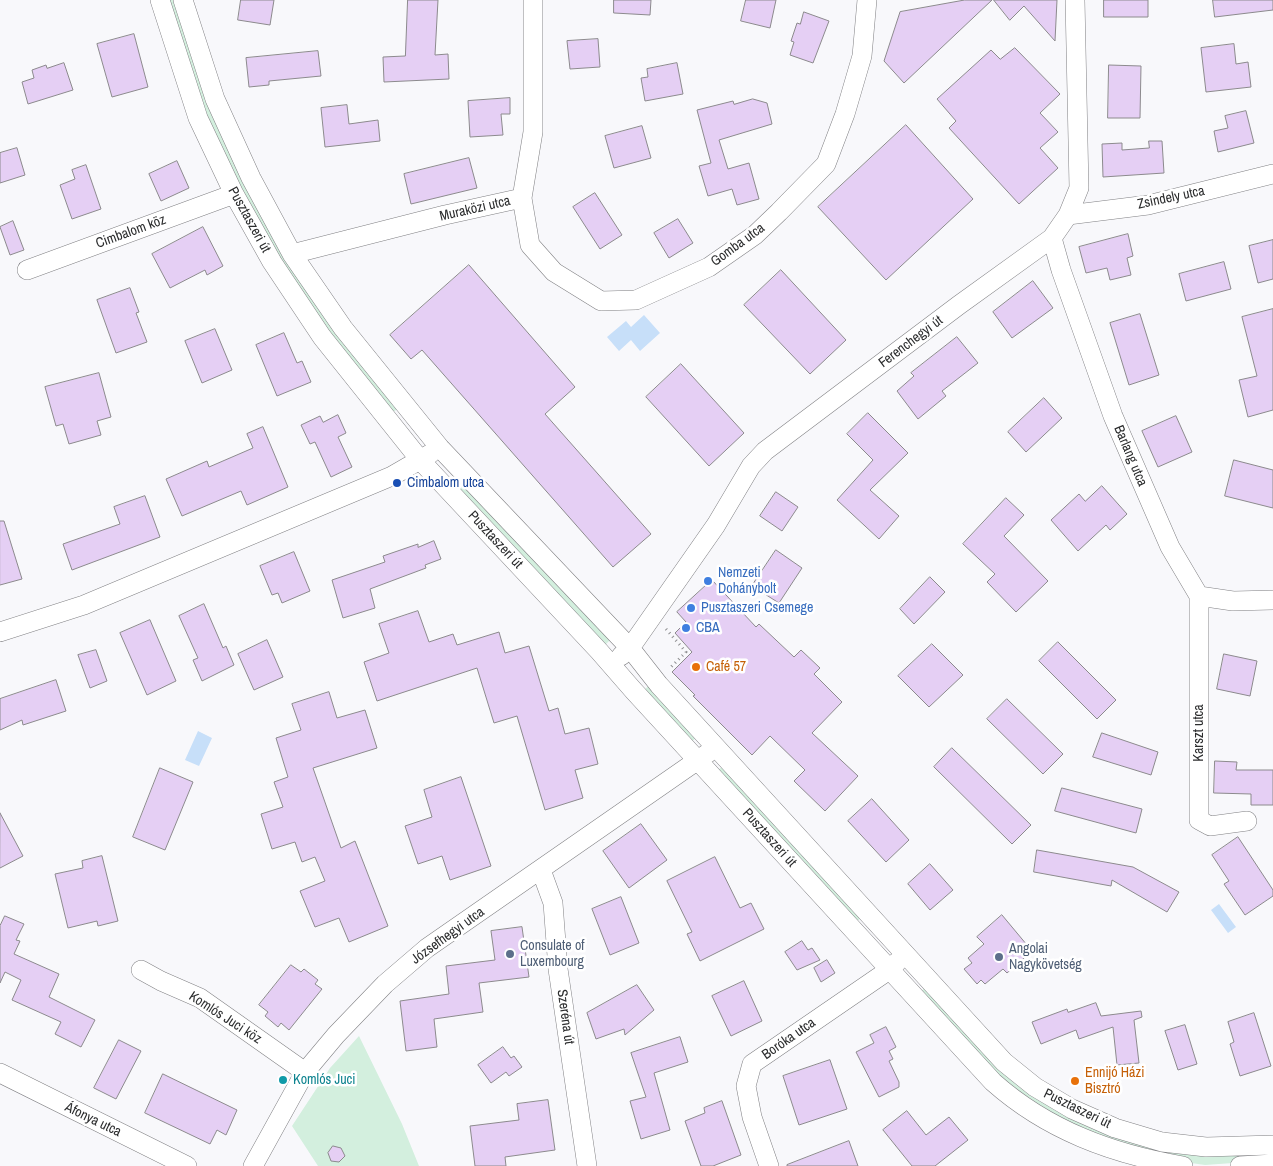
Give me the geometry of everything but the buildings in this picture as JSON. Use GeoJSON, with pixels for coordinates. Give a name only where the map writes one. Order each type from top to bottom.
{"type":"FeatureCollection","features":[{"type":"Feature","properties":{"kind":"street","name":"Pusztaszeri út"},"geometry":{"type":"LineString","coordinates":[[160,0],[198,118],[234,194],[272,262],[322,337],[420,461],[611,665],[993,1082],[1012,1099],[1046,1120],[1081,1138],[1120,1153],[1183,1166]]}},
{"type":"Feature","properties":{"kind":"street","name":"Pusztaszeri út"},"geometry":{"type":"LineString","coordinates":[[183,0],[215,99],[251,178],[292,254],[343,328],[440,448],[630,648],[650,675],[1004,1062],[1035,1087],[1072,1109],[1115,1128],[1162,1142],[1269,1155]]}},
{"type":"Feature","properties":{"kind":"street","name":"Muraközi utca"},"geometry":{"type":"LineString","coordinates":[[292,254],[445,215],[522,198],[533,132],[533,0]]}},
{"type":"Feature","properties":{"kind":"street","name":"Gomba utca"},"geometry":{"type":"LineString","coordinates":[[522,198],[530,245],[554,272],[601,301],[636,300],[708,267],[755,235],[826,164],[845,114],[862,56],[867,0]]}},
{"type":"Feature","properties":{"kind":"street","name":"Ferenchegyi út"},"geometry":{"type":"LineString","coordinates":[[611,665],[630,648],[716,525],[751,466],[765,451],[959,305],[1052,238],[1068,215],[1079,188],[1076,0]]}},
{"type":"Feature","properties":{"kind":"street","name":"Zsindely utca"},"geometry":{"type":"LineString","coordinates":[[1068,215],[1148,205],[1273,174]]}},
{"type":"Feature","properties":{"kind":"street","name":"Cimbalom köz"},"geometry":{"type":"LineString","coordinates":[[27,270],[234,194]]}},
{"type":"Feature","properties":{"kind":"street","name":"Barlang utca"},"geometry":{"type":"LineString","coordinates":[[1052,238],[1061,270],[1113,416],[1170,547],[1199,596]]}},
{"type":"Feature","properties":{"kind":"street"},"geometry":{"type":"LineString","coordinates":[[0,632],[84,605],[392,476],[440,448]]}},
{"type":"Feature","properties":{"kind":"street"},"geometry":{"type":"LineString","coordinates":[[1199,596],[1233,601],[1273,600]]}},
{"type":"Feature","properties":{"kind":"street","name":"Karszt utca"},"geometry":{"type":"LineString","coordinates":[[1199,596],[1200,820],[1210,826],[1247,821]]}},
{"type":"Feature","properties":{"kind":"street","name":"Józsefhegyi utca"},"geometry":{"type":"LineString","coordinates":[[252,1166],[305,1072],[336,1035],[385,984],[427,948],[716,747]]}},
{"type":"Feature","properties":{"kind":"street","name":"Szeréna út"},"geometry":{"type":"LineString","coordinates":[[541,870],[553,903],[558,968],[588,1166]]}},
{"type":"Feature","properties":{"kind":"street"},"geometry":{"type":"LineString","coordinates":[[889,970],[905,955]]}},
{"type":"Feature","properties":{"kind":"street","name":"Komlós Juci köz"},"geometry":{"type":"LineString","coordinates":[[141,970],[160,981],[200,998],[305,1072]]}},
{"type":"Feature","properties":{"kind":"street","name":"Boróka utca"},"geometry":{"type":"LineString","coordinates":[[769,1166],[752,1117],[746,1086],[752,1064],[889,970]]}},
{"type":"Feature","properties":{"kind":"street","name":"Áfonya utca"},"geometry":{"type":"LineString","coordinates":[[0,1073],[187,1166]]}},
{"type":"Feature","properties":{"kind":"street","name":"Pusztaszeri út"},"geometry":{"type":"LineString","coordinates":[[1240,1166],[1269,1155]]}},
{"type":"Feature","properties":{"kind":"path"},"geometry":{"type":"LineString","coordinates":[[668,671],[686,652],[665,629],[671,621]]}},
{"type":"Feature","properties":{"kind":"green space"},"geometry":{"type":"Polygon","coordinates":[[[167,0],[177,0],[244,180],[400,407],[392,413],[324,328],[277,257],[238,186],[205,113],[167,0]]]}},
{"type":"Feature","properties":{"kind":"green space"},"geometry":{"type":"Polygon","coordinates":[[[465,479],[611,639],[604,646],[456,486],[465,479]]]}},
{"type":"Feature","properties":{"kind":"green space"},"geometry":{"type":"Polygon","coordinates":[[[651,684],[697,737],[691,742],[645,689],[651,684]]]}},
{"type":"Feature","properties":{"kind":"green space"},"geometry":{"type":"Polygon","coordinates":[[[725,765],[864,915],[853,925],[715,772],[725,765]]]}},
{"type":"Feature","properties":{"kind":"green space"},"geometry":{"type":"Polygon","coordinates":[[[927,986],[1068,1114],[1259,1152],[1261,1161],[1205,1165],[1121,1150],[1014,1095],[918,994],[927,986]]]}},
{"type":"Feature","properties":{"kind":"green space"},"geometry":{"type":"Polygon","coordinates":[[[359,1036],[402,1124],[419,1166],[318,1166],[292,1126],[330,1068],[359,1036]]]}},
{"type":"Feature","properties":{"kind":"water"},"geometry":{"type":"Polygon","coordinates":[[[644,315],[660,333],[640,351],[631,340],[619,351],[607,337],[626,321],[631,327],[644,315]]]}},
{"type":"Feature","properties":{"kind":"water"},"geometry":{"type":"Polygon","coordinates":[[[198,731],[212,738],[199,766],[185,760],[198,731]]]}},
{"type":"Feature","properties":{"kind":"water"},"geometry":{"type":"Polygon","coordinates":[[[1219,904],[1236,927],[1228,933],[1211,910],[1219,904]]]}},
{"type":"Feature","properties":{"kind":"place","name":"Cimbalom utca"},"geometry":{"type":"Point","coordinates":[397,483]}},
{"type":"Feature","properties":{"kind":"place","name":"Nemzeti Dohánybolt"},"geometry":{"type":"Point","coordinates":[708,581]}},
{"type":"Feature","properties":{"kind":"place","name":"Pusztaszeri Csemege"},"geometry":{"type":"Point","coordinates":[691,608]}},
{"type":"Feature","properties":{"kind":"place","name":"CBA"},"geometry":{"type":"Point","coordinates":[686,628]}},
{"type":"Feature","properties":{"kind":"place","name":"Café 57"},"geometry":{"type":"Point","coordinates":[696,667]}},
{"type":"Feature","properties":{"kind":"place","name":"Consulate of Luxembourg"},"geometry":{"type":"Point","coordinates":[510,954]}},
{"type":"Feature","properties":{"kind":"place","name":"Angolai Nagykövetség"},"geometry":{"type":"Point","coordinates":[999,957]}},
{"type":"Feature","properties":{"kind":"place","name":"Komlós Juci"},"geometry":{"type":"Point","coordinates":[283,1080]}},
{"type":"Feature","properties":{"kind":"place","name":"Ennijó Házi Bisztró"},"geometry":{"type":"Point","coordinates":[1075,1081]}}]}
